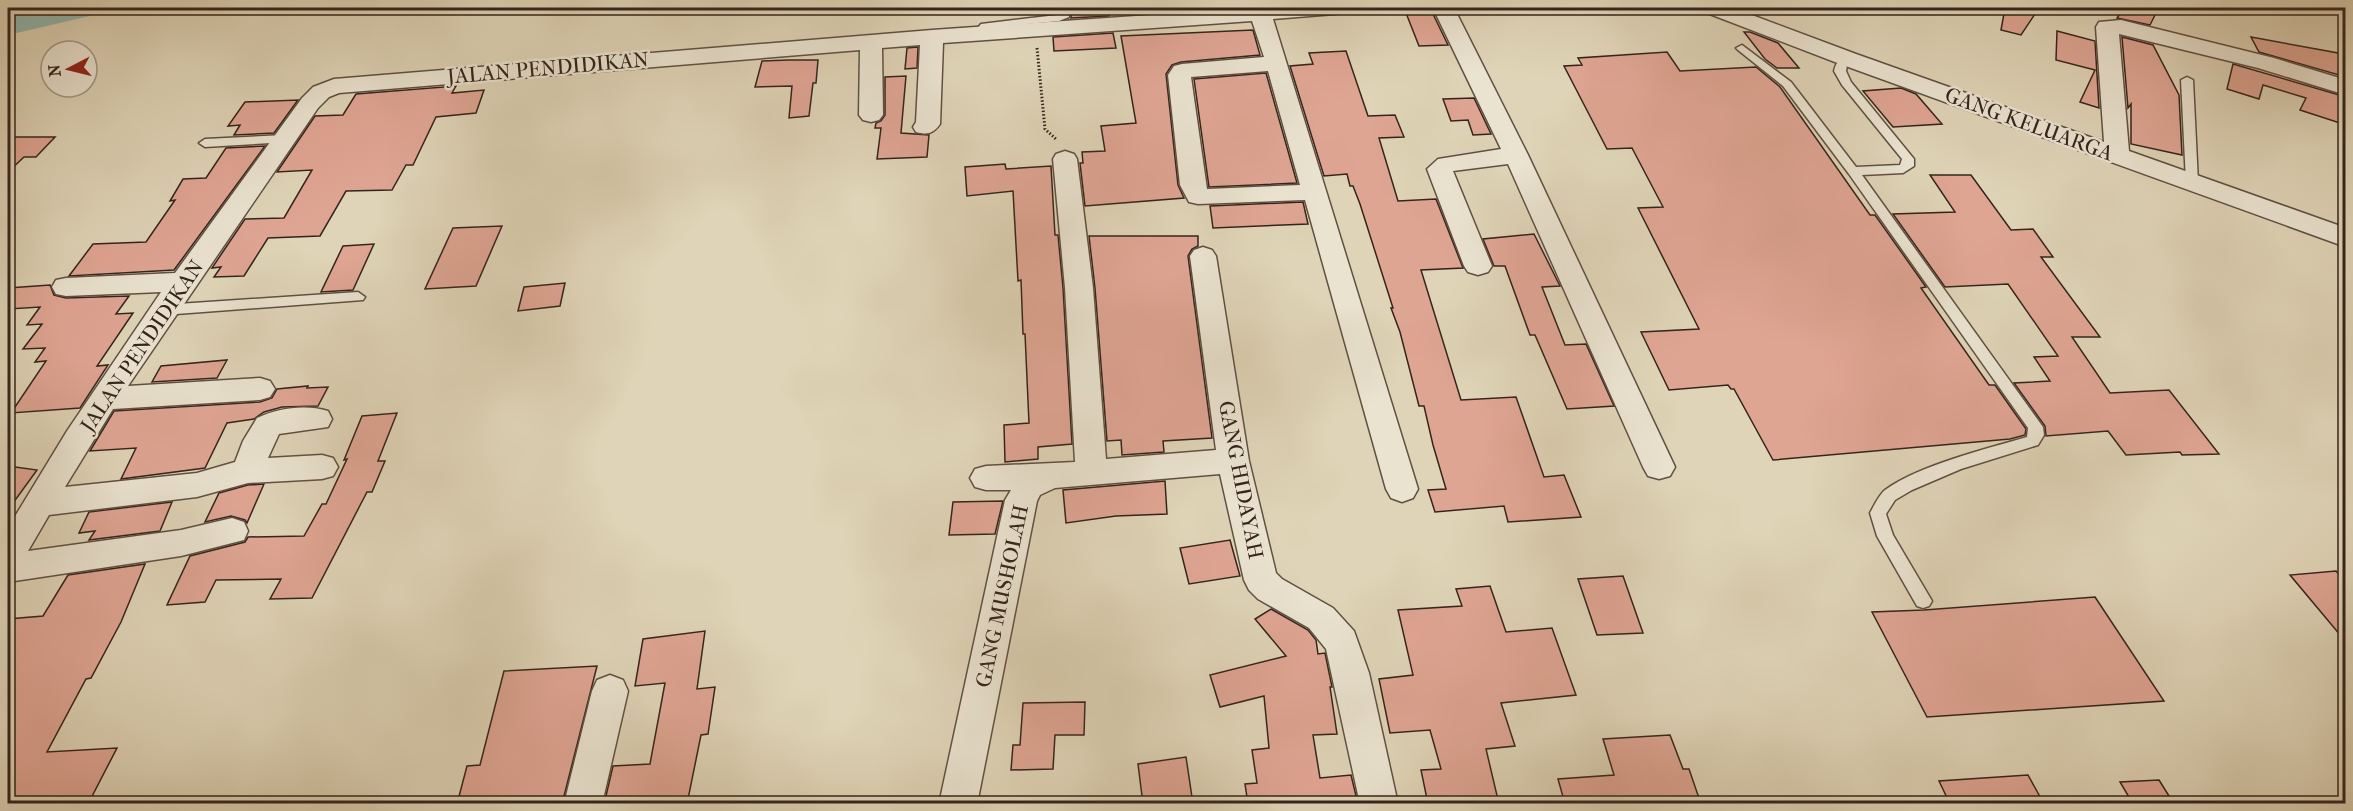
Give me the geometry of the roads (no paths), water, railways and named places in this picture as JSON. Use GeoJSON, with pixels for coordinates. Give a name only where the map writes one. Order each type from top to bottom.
{"type":"FeatureCollection","features":[{"type":"Feature","properties":{"kind":"street","name":"JALAN PENDIDIKAN"},"geometry":{"type":"LineString","coordinates":[[8,556],[38,503],[163,310],[310,103],[321,92],[334,86],[980,33],[1335,8]]}},
{"type":"Feature","properties":{"kind":"street"},"geometry":{"type":"LineString","coordinates":[[1443,8],[1516,155],[1659,467]]}},
{"type":"Feature","properties":{"kind":"street","name":"GANG KELUARGA"},"geometry":{"type":"LineString","coordinates":[[1715,8],[2346,238]]}},
{"type":"Feature","properties":{"kind":"street"},"geometry":{"type":"LineString","coordinates":[[1260,14],[1277,63],[1402,489]]}},
{"type":"Feature","properties":{"kind":"street"},"geometry":{"type":"LineString","coordinates":[[2117,156],[2108,27],[2121,27],[2265,63],[2346,88]]}},
{"type":"Feature","properties":{"kind":"street"},"geometry":{"type":"LineString","coordinates":[[925,127],[928,124],[933,37]]}},
{"type":"Feature","properties":{"kind":"street"},"geometry":{"type":"LineString","coordinates":[[871,42],[871,115]]}},
{"type":"Feature","properties":{"kind":"street"},"geometry":{"type":"LineString","coordinates":[[1277,63],[1182,71],[1179,75],[1193,185],[1198,196],[1207,197],[1313,192]]}},
{"type":"Feature","properties":{"kind":"street"},"geometry":{"type":"LineString","coordinates":[[1478,266],[1439,169],[1447,164],[1516,155]]}},
{"type":"Feature","properties":{"kind":"street"},"geometry":{"type":"LineString","coordinates":[[1065,159],[1079,288],[1091,473]]}},
{"type":"Feature","properties":{"kind":"street","name":"GANG HIDAYAH"},"geometry":{"type":"LineString","coordinates":[[1203,256],[1233,461],[1261,580],[1270,589],[1321,618],[1342,642],[1351,673],[1379,804]]}},
{"type":"Feature","properties":{"kind":"street"},"geometry":{"type":"LineString","coordinates":[[66,287],[183,282]]}},
{"type":"Feature","properties":{"kind":"street"},"geometry":{"type":"LineString","coordinates":[[106,398],[260,388]]}},
{"type":"Feature","properties":{"kind":"street"},"geometry":{"type":"LineString","coordinates":[[248,471],[263,429],[269,424],[278,421],[317,419]]}},
{"type":"Feature","properties":{"kind":"street","name":"GANG MUSHOLAH"},"geometry":{"type":"LineString","coordinates":[[958,804],[1021,500],[1029,486],[1052,476],[1233,461]]}},
{"type":"Feature","properties":{"kind":"street"},"geometry":{"type":"LineString","coordinates":[[38,503],[197,485],[248,471],[322,466]]}},
{"type":"Feature","properties":{"kind":"street"},"geometry":{"type":"LineString","coordinates":[[986,478],[1052,476]]}},
{"type":"Feature","properties":{"kind":"street"},"geometry":{"type":"LineString","coordinates":[[8,568],[181,543],[232,531]]}},
{"type":"Feature","properties":{"kind":"street"},"geometry":{"type":"LineString","coordinates":[[583,804],[610,691]]}},
{"type":"Feature","properties":{"kind":"lane"},"geometry":{"type":"LineString","coordinates":[[980,33],[985,26],[992,24],[1059,18],[1065,15],[1064,8]]}},
{"type":"Feature","properties":{"kind":"lane"},"geometry":{"type":"LineString","coordinates":[[1742,48],[1787,84],[1853,171],[2035,427],[2036,435],[2032,441],[1956,464],[1905,486],[1889,496],[1883,504],[1878,513],[1885,536],[1923,601]]}},
{"type":"Feature","properties":{"kind":"lane"},"geometry":{"type":"LineString","coordinates":[[1848,58],[1841,64],[1840,71],[1846,83],[1908,159],[1908,166],[1903,169],[1853,171]]}},
{"type":"Feature","properties":{"kind":"lane"},"geometry":{"type":"LineString","coordinates":[[2187,80],[2192,182]]}},
{"type":"Feature","properties":{"kind":"lane"},"geometry":{"type":"LineString","coordinates":[[205,143],[284,139]]}},
{"type":"Feature","properties":{"kind":"lane"},"geometry":{"type":"LineString","coordinates":[[163,310],[358,297]]}},
{"type":"Feature","properties":{"kind":"waterway"},"geometry":{"type":"LineString","coordinates":[[8,25],[82,8]]}}]}
